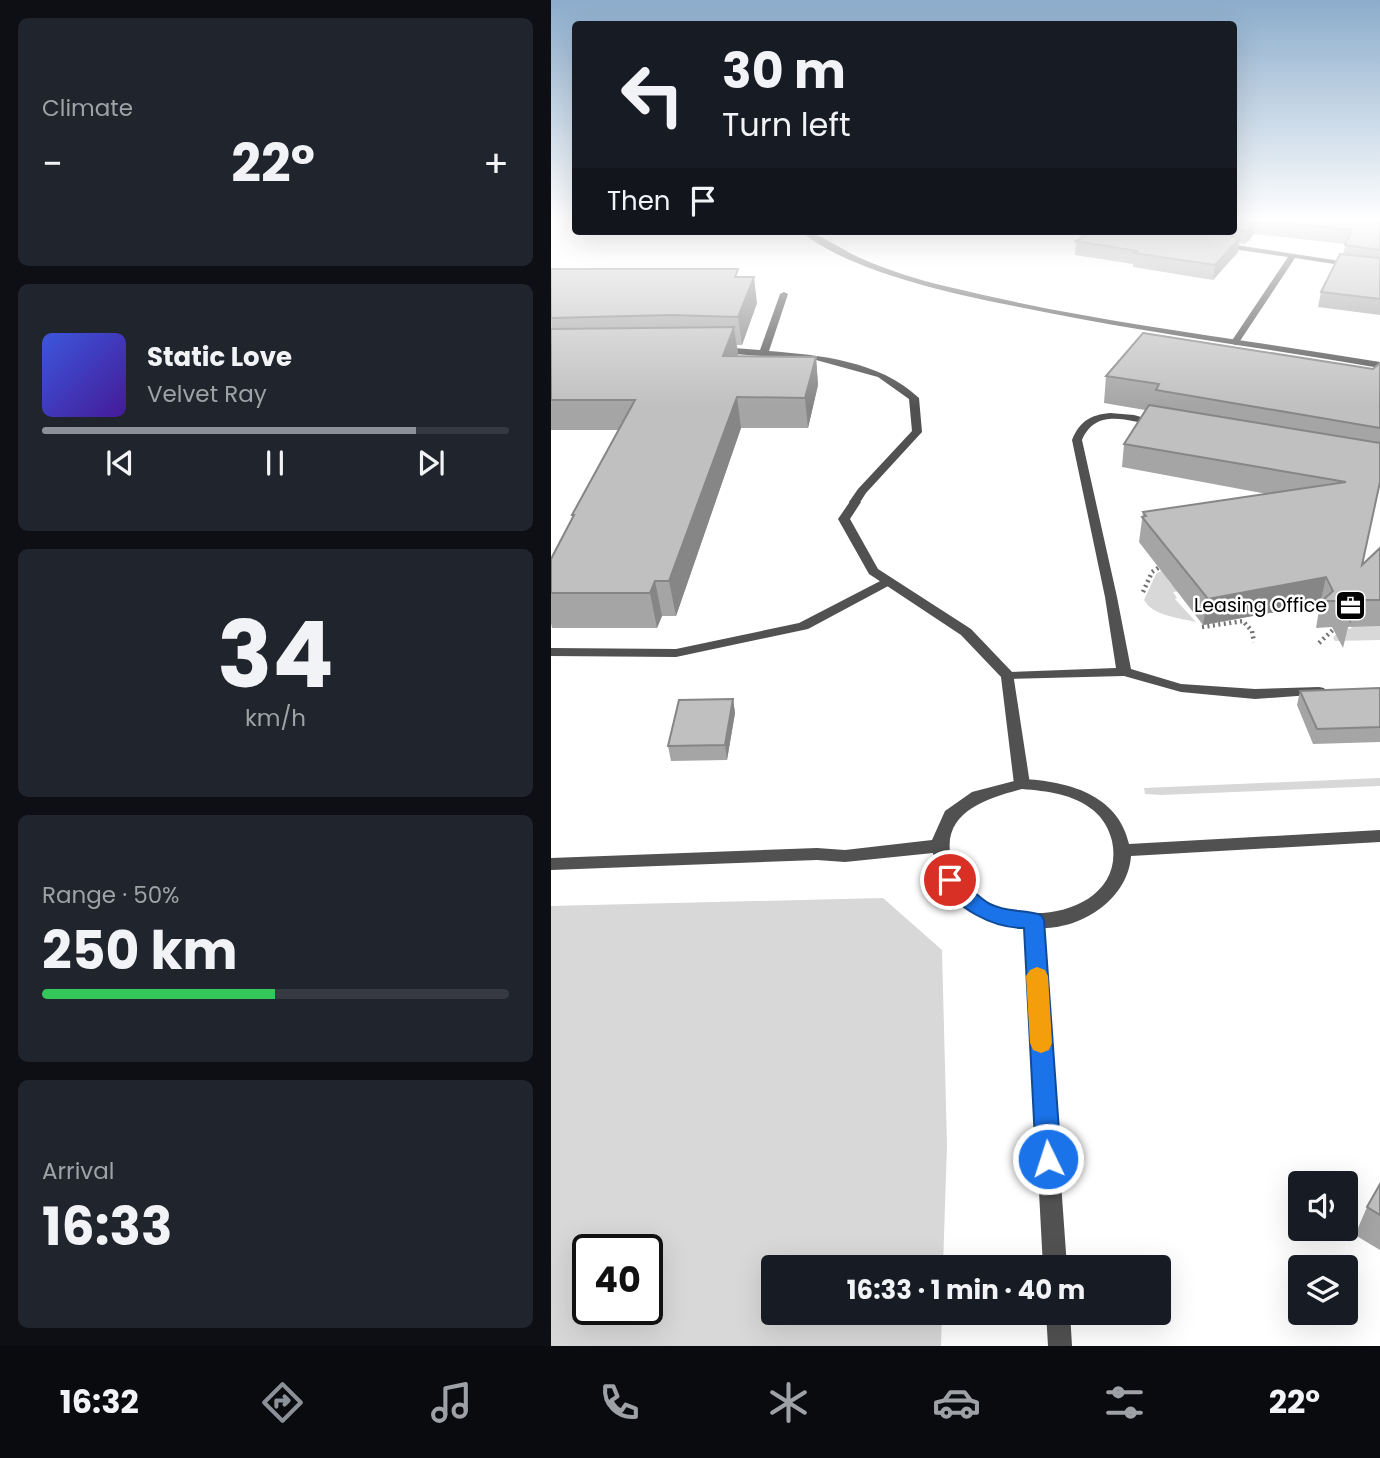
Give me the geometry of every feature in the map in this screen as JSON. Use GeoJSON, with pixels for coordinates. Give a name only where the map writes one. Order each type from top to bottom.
{"type":"FeatureCollection","features":[{"type":"Feature","properties":{"kind":"street"},"geometry":{"type":"LineString","coordinates":[[920,281],[983,298],[1105,324],[1380,365]]}},
{"type":"Feature","properties":{"kind":"street"},"geometry":{"type":"LineString","coordinates":[[1235,342],[1276,281]]}},
{"type":"Feature","properties":{"kind":"street"},"geometry":{"type":"LineString","coordinates":[[764,352],[784,294]]}},
{"type":"Feature","properties":{"kind":"street"},"geometry":{"type":"LineString","coordinates":[[710,350],[816,357],[881,375],[914,398],[917,432],[863,491],[844,519],[873,571],[966,632],[1008,676],[1022,784]]}},
{"type":"Feature","properties":{"kind":"street"},"geometry":{"type":"LineString","coordinates":[[1124,672],[1111,597],[1077,440],[1080,427],[1088,419],[1107,416],[1165,425]]}},
{"type":"Feature","properties":{"kind":"street"},"geometry":{"type":"LineString","coordinates":[[551,652],[676,653],[803,626],[888,581]]}},
{"type":"Feature","properties":{"kind":"street"},"geometry":{"type":"LineString","coordinates":[[1008,676],[1124,672],[1181,688],[1255,694],[1338,691]]}},
{"type":"Feature","properties":{"kind":"street"},"geometry":{"type":"LineString","coordinates":[[1022,784],[1050,785],[1074,792],[1099,807],[1116,827],[1125,850],[1121,874],[1107,895],[1081,912],[1050,921],[1015,920],[983,910],[958,892],[942,868],[937,846],[943,826],[956,809],[975,796],[998,787],[1022,784]]}},
{"type":"Feature","properties":{"kind":"street"},"geometry":{"type":"LineString","coordinates":[[1125,850],[1380,836]]}},
{"type":"Feature","properties":{"kind":"street"},"geometry":{"type":"LineString","coordinates":[[551,864],[817,854],[844,856],[937,846]]}},
{"type":"Feature","properties":{"kind":"street"},"geometry":{"type":"LineString","coordinates":[[1034,920],[1054,1255]]}},
{"type":"Feature","properties":{"kind":"street"},"geometry":{"type":"LineString","coordinates":[[1059,1325],[1060,1346]]}},
{"type":"Feature","properties":{"kind":"path"},"geometry":{"type":"LineString","coordinates":[[1140,599],[1152,572],[1162,566]]}},
{"type":"Feature","properties":{"kind":"path"},"geometry":{"type":"LineString","coordinates":[[1202,627],[1243,621],[1252,631],[1254,642]]}},
{"type":"Feature","properties":{"kind":"path"},"geometry":{"type":"LineString","coordinates":[[1319,643],[1339,624]]}},
{"type":"Feature","properties":{"kind":"shaded area"},"geometry":{"type":"Polygon","coordinates":[[[1164,569],[1169,582],[1181,591],[1173,592],[1177,598],[1175,599],[1196,622],[1160,613],[1144,600],[1156,574],[1164,569]]]}},
{"type":"Feature","properties":{"kind":"shaded area"},"geometry":{"type":"Polygon","coordinates":[[[1357,622],[1364,626],[1380,626],[1380,640],[1335,641],[1333,638],[1343,626],[1350,629],[1357,622]]]}},
{"type":"Feature","properties":{"kind":"shaded area"},"geometry":{"type":"Polygon","coordinates":[[[1380,778],[1380,786],[1161,795],[1145,794],[1144,788],[1380,778]]]}},
{"type":"Feature","properties":{"kind":"shaded area"},"geometry":{"type":"Polygon","coordinates":[[[883,898],[942,950],[947,1145],[943,1255],[761,1255],[761,1325],[942,1325],[941,1346],[551,1346],[551,906],[883,898]]]}},
{"type":"Feature","properties":{"kind":"building"},"geometry":{"type":"Polygon","coordinates":[[[551,281],[752,281],[738,317],[671,315],[551,318],[551,281]]]}},
{"type":"Feature","properties":{"kind":"building"},"geometry":{"type":"Polygon","coordinates":[[[1327,281],[1380,281],[1380,299],[1321,292],[1327,281]]]}},
{"type":"Feature","properties":{"kind":"building"},"geometry":{"type":"Polygon","coordinates":[[[734,327],[723,356],[816,357],[805,398],[737,397],[669,581],[655,581],[650,593],[551,593],[551,559],[635,400],[551,400],[551,329],[734,327]]]}},
{"type":"Feature","properties":{"kind":"building"},"geometry":{"type":"Polygon","coordinates":[[[1143,333],[1373,369],[1380,363],[1380,428],[1156,390],[1159,384],[1106,376],[1143,333]]]}},
{"type":"Feature","properties":{"kind":"building"},"geometry":{"type":"Polygon","coordinates":[[[1149,405],[1380,443],[1380,482],[1362,565],[1380,548],[1380,600],[1354,600],[1350,621],[1338,601],[1322,601],[1333,591],[1326,577],[1208,599],[1142,517],[1146,516],[1143,512],[1346,482],[1124,444],[1149,405]]]}},
{"type":"Feature","properties":{"kind":"building"},"geometry":{"type":"Polygon","coordinates":[[[1380,688],[1380,727],[1317,729],[1300,691],[1380,688]]]}},
{"type":"Feature","properties":{"kind":"building"},"geometry":{"type":"Polygon","coordinates":[[[733,699],[725,745],[668,746],[679,700],[733,699]]]}},
{"type":"Feature","properties":{"kind":"building"},"geometry":{"type":"Polygon","coordinates":[[[1380,1184],[1380,1215],[1367,1207],[1380,1184]]]}},
{"type":"Feature","properties":{"kind":"slow traffic"},"geometry":{"type":"LineString","coordinates":[[1037,976],[1041,1043]]}},
{"type":"Feature","properties":{"kind":"place","name":"Leasing Office"},"geometry":{"type":"Point","coordinates":[1350,605]}},
{"type":"Feature","properties":{"kind":"route"},"geometry":{"type":"LineString","coordinates":[[950,880],[958,892],[983,910],[1015,920],[1034,920],[1048,1159]]}}]}
